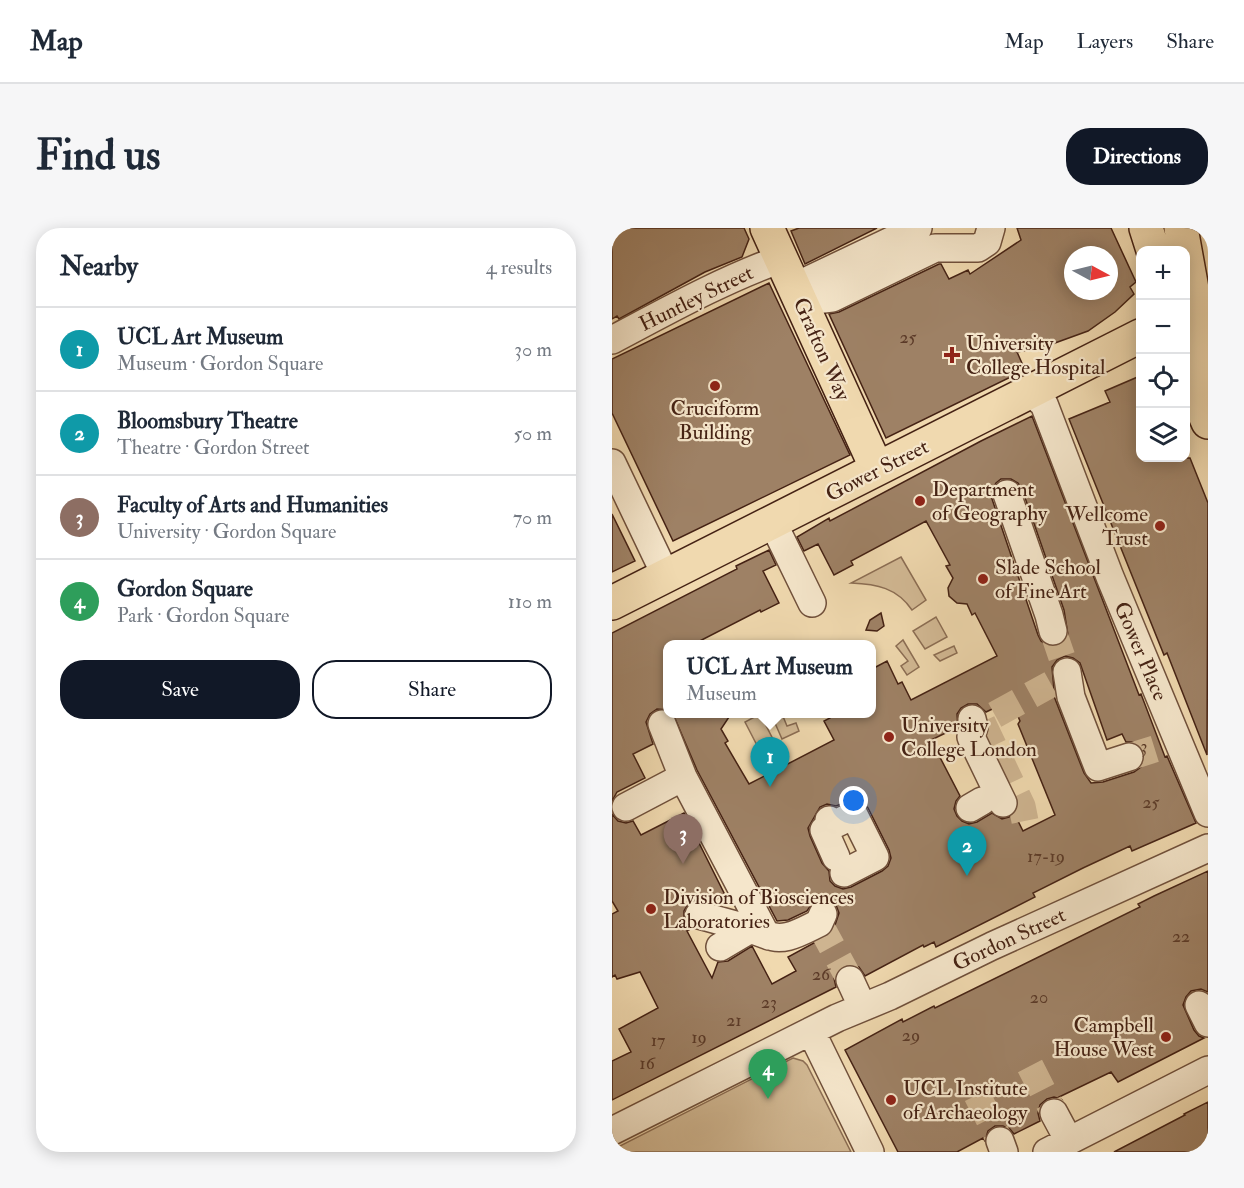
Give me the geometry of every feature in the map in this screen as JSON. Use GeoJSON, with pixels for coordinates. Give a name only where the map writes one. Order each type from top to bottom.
{"type":"FeatureCollection","features":[{"type":"Feature","properties":{"kind":"main road","name":"Grafton Way"},"geometry":{"type":"LineString","coordinates":[[767,228],[877,469]]}},
{"type":"Feature","properties":{"kind":"main road"},"geometry":{"type":"LineString","coordinates":[[1146,228],[1152,246]]}},
{"type":"Feature","properties":{"kind":"main road"},"geometry":{"type":"LineString","coordinates":[[1181,228],[1208,378]]}},
{"type":"Feature","properties":{"kind":"main road"},"geometry":{"type":"LineString","coordinates":[[1203,228],[1208,253]]}},
{"type":"Feature","properties":{"kind":"main road","name":"Gower Street"},"geometry":{"type":"LineString","coordinates":[[612,603],[1136,338]]}},
{"type":"Feature","properties":{"kind":"main road"},"geometry":{"type":"LineString","coordinates":[[1190,382],[1208,422]]}},
{"type":"Feature","properties":{"kind":"street"},"geometry":{"type":"LineString","coordinates":[[792,284],[918,228]]}},
{"type":"Feature","properties":{"kind":"street"},"geometry":{"type":"LineString","coordinates":[[792,284],[815,300],[832,298],[935,248],[978,248],[987,242],[991,228]]}},
{"type":"Feature","properties":{"kind":"street","name":"Huntley Street"},"geometry":{"type":"LineString","coordinates":[[614,335],[735,278],[792,284]]}},
{"type":"Feature","properties":{"kind":"street","name":"Gower Place"},"geometry":{"type":"LineString","coordinates":[[1034,389],[1038,399],[1044,404],[1110,577],[1208,813]]}},
{"type":"Feature","properties":{"kind":"street"},"geometry":{"type":"LineString","coordinates":[[612,463],[666,576]]}},
{"type":"Feature","properties":{"kind":"street"},"geometry":{"type":"LineString","coordinates":[[1007,494],[1053,631]]}},
{"type":"Feature","properties":{"kind":"street"},"geometry":{"type":"LineString","coordinates":[[773,523],[812,603]]}},
{"type":"Feature","properties":{"kind":"street"},"geometry":{"type":"LineString","coordinates":[[1062,678],[1098,766],[1129,757]]}},
{"type":"Feature","properties":{"kind":"street"},"geometry":{"type":"LineString","coordinates":[[662,724],[683,777],[760,930]]}},
{"type":"Feature","properties":{"kind":"street"},"geometry":{"type":"LineString","coordinates":[[968,732],[979,803]]}},
{"type":"Feature","properties":{"kind":"street"},"geometry":{"type":"LineString","coordinates":[[626,807],[683,777]]}},
{"type":"Feature","properties":{"kind":"street"},"geometry":{"type":"LineString","coordinates":[[854,815],[875,851],[875,857],[842,869],[824,830],[831,823],[854,815]]}},
{"type":"Feature","properties":{"kind":"street","name":"Gordon Street"},"geometry":{"type":"LineString","coordinates":[[612,1131],[862,1006],[890,996],[992,946],[1208,848]]}},
{"type":"Feature","properties":{"kind":"street"},"geometry":{"type":"LineString","coordinates":[[699,915],[786,938],[819,923],[823,914]]}},
{"type":"Feature","properties":{"kind":"street"},"geometry":{"type":"LineString","coordinates":[[720,947],[760,930]]}},
{"type":"Feature","properties":{"kind":"street"},"geometry":{"type":"LineString","coordinates":[[849,980],[862,1006]]}},
{"type":"Feature","properties":{"kind":"street"},"geometry":{"type":"LineString","coordinates":[[811,1031],[870,1152]]}},
{"type":"Feature","properties":{"kind":"street"},"geometry":{"type":"LineString","coordinates":[[1054,1113],[1058,1147],[1208,1070]]}},
{"type":"Feature","properties":{"kind":"shaded area"},"geometry":{"type":"Polygon","coordinates":[[[901,557],[926,600],[912,610],[893,592],[878,586],[851,583],[901,557]]]}},
{"type":"Feature","properties":{"kind":"shaded area"},"geometry":{"type":"Polygon","coordinates":[[[936,617],[947,637],[925,649],[913,631],[936,617]]]}},
{"type":"Feature","properties":{"kind":"shaded area"},"geometry":{"type":"Polygon","coordinates":[[[903,640],[919,667],[907,675],[901,666],[908,661],[896,646],[903,640]]]}},
{"type":"Feature","properties":{"kind":"shaded area"},"geometry":{"type":"Polygon","coordinates":[[[954,646],[957,653],[940,661],[934,655],[954,646]]]}},
{"type":"Feature","properties":{"kind":"shaded area"},"geometry":{"type":"Polygon","coordinates":[[[752,718],[762,718],[776,745],[761,753],[745,722],[752,718]]]}},
{"type":"Feature","properties":{"kind":"shaded area"},"geometry":{"type":"Polygon","coordinates":[[[773,718],[784,718],[787,726],[796,723],[799,731],[782,739],[773,718]]]}},
{"type":"Feature","properties":{"kind":"shaded area"},"geometry":{"type":"Polygon","coordinates":[[[793,1058],[807,1065],[851,1152],[612,1152],[612,1150],[793,1058]]]}},
{"type":"Feature","properties":{"kind":"building"},"geometry":{"type":"Polygon","coordinates":[[[612,228],[744,228],[749,239],[742,257],[705,272],[619,319],[617,316],[612,319],[612,228]]]}},
{"type":"Feature","properties":{"kind":"building"},"geometry":{"type":"Polygon","coordinates":[[[799,228],[877,228],[805,264],[791,231],[799,228]]]}},
{"type":"Feature","properties":{"kind":"building","name":"University College Hospital"},"geometry":{"type":"Polygon","coordinates":[[[1017,228],[1111,228],[1136,282],[1130,287],[1134,294],[1115,312],[1088,331],[1044,347],[1017,352],[1025,370],[886,438],[829,314],[839,312],[939,264],[949,279],[968,270],[970,274],[1021,240],[1017,228]]]}},
{"type":"Feature","properties":{"kind":"building","name":"Cruciform Building"},"geometry":{"type":"Polygon","coordinates":[[[769,283],[850,455],[673,541],[612,413],[612,359],[769,283]]]}},
{"type":"Feature","properties":{"kind":"building","name":"Wellcome Trust"},"geometry":{"type":"Polygon","coordinates":[[[1136,378],[1136,462],[1190,462],[1190,458],[1208,503],[1207,755],[1069,419],[1110,402],[1105,391],[1136,378]]]}},
{"type":"Feature","properties":{"kind":"building"},"geometry":{"type":"Polygon","coordinates":[[[1032,416],[1139,695],[1141,694],[1165,757],[1167,756],[1196,823],[1132,851],[1130,846],[1033,893],[1035,897],[936,947],[934,942],[924,947],[923,945],[865,976],[859,967],[851,964],[843,966],[834,978],[836,987],[612,1100],[612,1061],[631,1052],[619,1029],[658,1008],[640,972],[617,979],[615,975],[612,977],[612,914],[618,911],[612,901],[612,814],[618,821],[626,823],[633,821],[641,835],[684,813],[725,895],[711,902],[694,900],[684,911],[684,920],[692,928],[687,931],[712,978],[718,962],[728,961],[752,946],[772,984],[796,971],[788,957],[836,931],[834,928],[839,913],[836,905],[830,900],[821,898],[813,902],[807,911],[788,920],[777,921],[697,770],[675,718],[728,718],[721,729],[728,741],[725,743],[749,784],[834,740],[824,721],[830,718],[876,718],[876,667],[887,661],[898,684],[902,682],[911,700],[997,656],[975,613],[972,615],[967,604],[957,603],[949,596],[948,588],[953,578],[946,566],[950,565],[926,521],[851,561],[853,565],[834,575],[818,544],[804,551],[797,537],[829,518],[830,521],[1032,416]],[[1001,479],[992,490],[992,499],[1038,635],[1041,641],[1048,646],[1057,646],[1064,642],[1068,635],[1064,610],[1022,489],[1011,479],[1001,479]],[[1065,656],[1057,660],[1052,667],[1054,690],[1052,691],[1084,773],[1091,783],[1103,782],[1134,772],[1141,767],[1144,761],[1144,752],[1139,745],[1126,742],[1122,734],[1107,740],[1080,663],[1065,656]],[[1011,700],[986,712],[977,704],[968,704],[957,714],[958,727],[931,740],[960,796],[954,809],[962,821],[969,824],[977,822],[992,813],[1002,819],[1014,813],[1023,831],[1055,815],[1018,724],[1020,721],[1011,700]],[[855,799],[836,806],[827,804],[820,807],[808,828],[822,863],[829,871],[830,881],[843,889],[882,871],[888,866],[891,858],[868,808],[855,799]]]}},
{"type":"Feature","properties":{"kind":"building"},"geometry":{"type":"Polygon","coordinates":[[[612,514],[635,561],[612,572],[612,514]]]}},
{"type":"Feature","properties":{"kind":"building"},"geometry":{"type":"Polygon","coordinates":[[[769,550],[776,565],[763,571],[779,603],[761,612],[760,610],[702,640],[663,640],[663,710],[657,709],[650,714],[646,722],[653,744],[633,754],[645,778],[617,792],[612,801],[612,633],[737,569],[736,566],[769,550]]]}},
{"type":"Feature","properties":{"kind":"building"},"geometry":{"type":"Polygon","coordinates":[[[881,613],[884,626],[877,631],[866,630],[870,620],[881,613]]]}},
{"type":"Feature","properties":{"kind":"building"},"geometry":{"type":"Polygon","coordinates":[[[1208,871],[1208,992],[1201,989],[1191,991],[1183,1005],[1194,1030],[1204,1038],[1118,1082],[1111,1072],[1059,1097],[1061,1099],[1054,1097],[1047,1099],[1040,1105],[1038,1113],[1040,1121],[1014,1134],[1003,1126],[995,1126],[988,1131],[985,1141],[983,1138],[957,1152],[898,1152],[845,1050],[902,1019],[903,1022],[934,1006],[935,1008],[1140,907],[1138,904],[1208,871]]]}},
{"type":"Feature","properties":{"kind":"building"},"geometry":{"type":"Polygon","coordinates":[[[1208,1102],[1208,1152],[1114,1152],[1184,1114],[1208,1102]]]}},
{"type":"Feature","properties":{"kind":"tunnel"},"geometry":{"type":"LineString","coordinates":[[1053,631],[1067,672]]}},
{"type":"Feature","properties":{"kind":"tunnel"},"geometry":{"type":"LineString","coordinates":[[1025,821],[1022,806],[982,722],[1051,684]]}},
{"type":"Feature","properties":{"kind":"tunnel"},"geometry":{"type":"LineString","coordinates":[[1129,757],[1161,747]]}},
{"type":"Feature","properties":{"kind":"tunnel"},"geometry":{"type":"LineString","coordinates":[[819,923],[850,980]]}},
{"type":"Feature","properties":{"kind":"tunnel"},"geometry":{"type":"LineString","coordinates":[[1030,1066],[1054,1113]]}},
{"type":"Feature","properties":{"kind":"tunnel"},"geometry":{"type":"LineString","coordinates":[[977,1095],[1000,1141]]}},
{"type":"Feature","properties":{"kind":"place","name":"University College Hospital"},"geometry":{"type":"Point","coordinates":[952,355]}},
{"type":"Feature","properties":{"kind":"place","name":"Cruciform Building"},"geometry":{"type":"Point","coordinates":[715,386]}},
{"type":"Feature","properties":{"kind":"place","name":"Department of Geography"},"geometry":{"type":"Point","coordinates":[920,501]}},
{"type":"Feature","properties":{"kind":"place","name":"Wellcome Trust"},"geometry":{"type":"Point","coordinates":[1160,526]}},
{"type":"Feature","properties":{"kind":"place","name":"Slade School of Fine Art"},"geometry":{"type":"Point","coordinates":[983,579]}},
{"type":"Feature","properties":{"kind":"place","name":"University College London"},"geometry":{"type":"Point","coordinates":[889,737]}},
{"type":"Feature","properties":{"kind":"place","name":"UCL Art Museum"},"geometry":{"type":"Point","coordinates":[770,787]}},
{"type":"Feature","properties":{"kind":"place","name":"Faculty of Arts and Humanities"},"geometry":{"type":"Point","coordinates":[683,864]}},
{"type":"Feature","properties":{"kind":"place","name":"Bloomsbury Theatre"},"geometry":{"type":"Point","coordinates":[967,876]}},
{"type":"Feature","properties":{"kind":"place","name":"Division of Biosciences Laboratories"},"geometry":{"type":"Point","coordinates":[651,909]}},
{"type":"Feature","properties":{"kind":"place","name":"Campbell House West"},"geometry":{"type":"Point","coordinates":[1166,1037]}},
{"type":"Feature","properties":{"kind":"place","name":"Gordon Square"},"geometry":{"type":"Point","coordinates":[768,1099]}},
{"type":"Feature","properties":{"kind":"place","name":"UCL Institute of Archaeology"},"geometry":{"type":"Point","coordinates":[891,1100]}}]}
